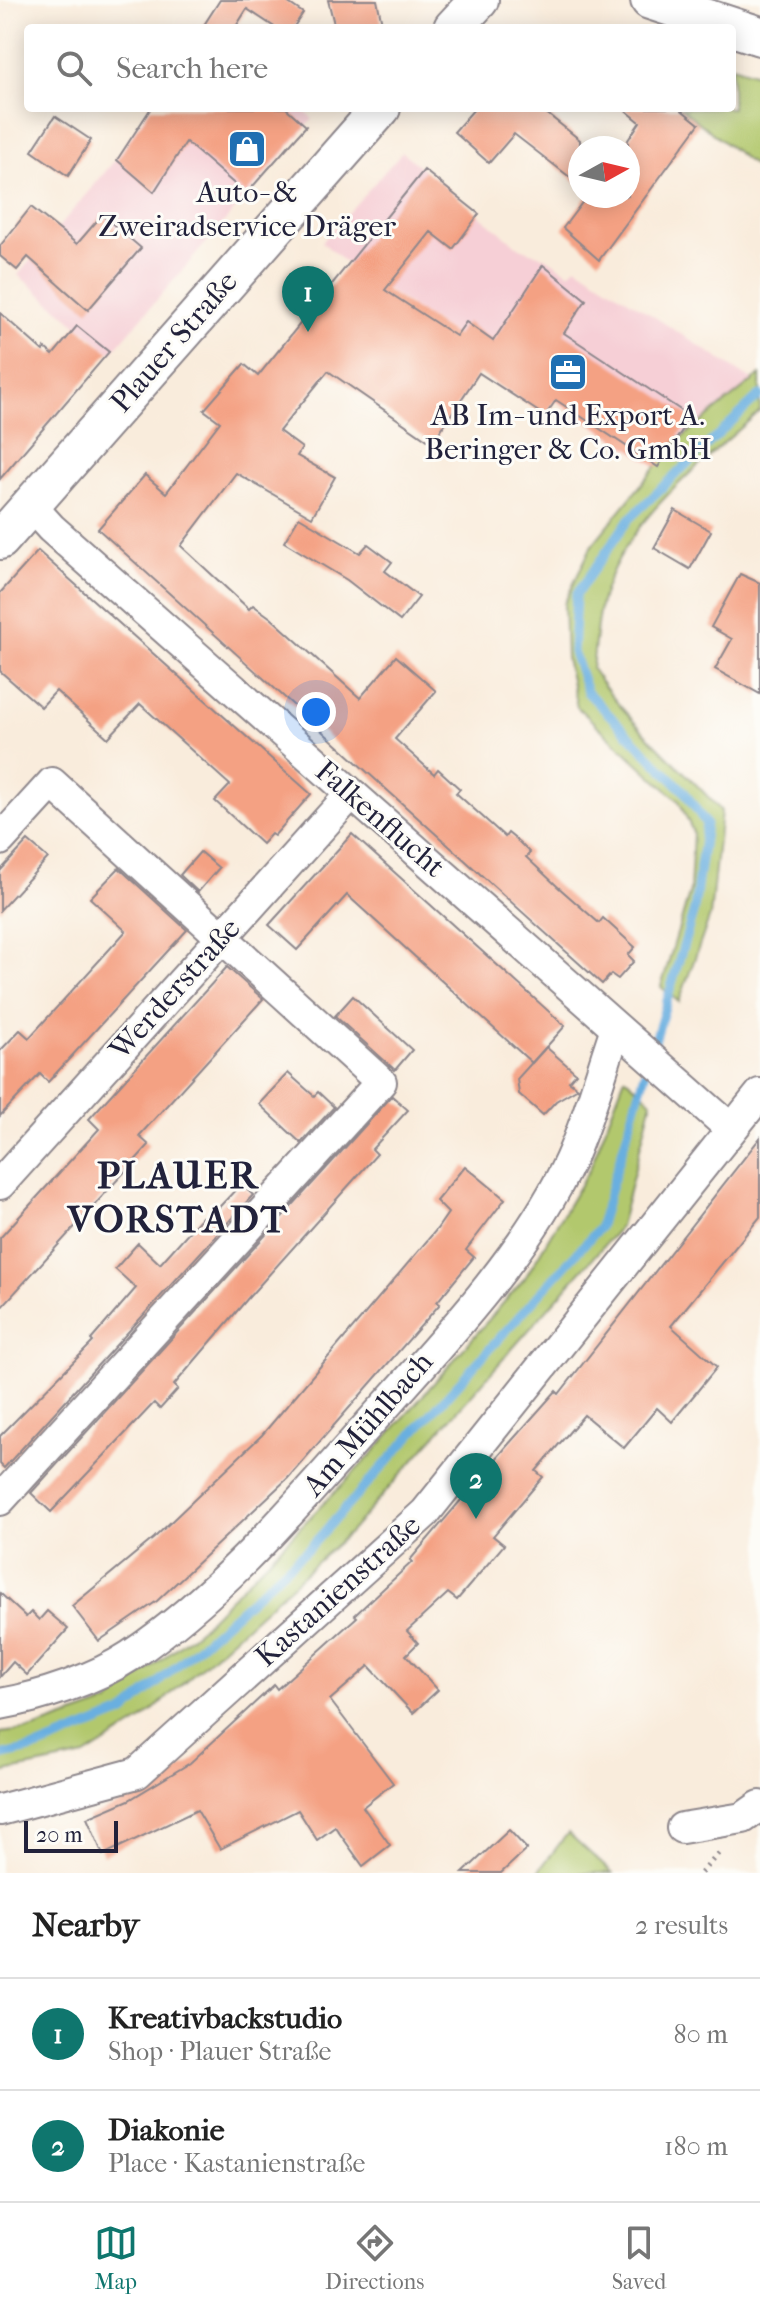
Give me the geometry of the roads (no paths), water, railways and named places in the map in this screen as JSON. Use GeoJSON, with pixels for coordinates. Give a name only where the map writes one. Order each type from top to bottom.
{"type":"FeatureCollection","features":[{"type":"Feature","properties":{"kind":"main road"},"geometry":{"type":"LineString","coordinates":[[457,24],[479,0]]}},
{"type":"Feature","properties":{"kind":"main road"},"geometry":{"type":"LineString","coordinates":[[650,0],[723,24]]}},
{"type":"Feature","properties":{"kind":"main road"},"geometry":{"type":"LineString","coordinates":[[736,28],[760,36]]}},
{"type":"Feature","properties":{"kind":"main road","name":"Plauer Straße"},"geometry":{"type":"LineString","coordinates":[[0,540],[378,112]]}},
{"type":"Feature","properties":{"kind":"street","name":"Falkenflucht"},"geometry":{"type":"LineString","coordinates":[[32,507],[51,528],[730,1128]]}},
{"type":"Feature","properties":{"kind":"street"},"geometry":{"type":"LineString","coordinates":[[0,840],[52,783],[381,1082],[0,1500]]}},
{"type":"Feature","properties":{"kind":"street","name":"Werderstraße"},"geometry":{"type":"LineString","coordinates":[[0,1184],[351,794]]}},
{"type":"Feature","properties":{"kind":"street","name":"Am Mühlbach"},"geometry":{"type":"LineString","coordinates":[[0,1704],[37,1698],[127,1658],[203,1601],[283,1520],[421,1366],[518,1247],[570,1160],[624,1035]]}},
{"type":"Feature","properties":{"kind":"street","name":"Kastanienstraße"},"geometry":{"type":"LineString","coordinates":[[0,1810],[137,1773],[425,1513],[760,1094]]}},
{"type":"Feature","properties":{"kind":"street"},"geometry":{"type":"LineString","coordinates":[[682,1828],[743,1818],[760,1806]]}},
{"type":"Feature","properties":{"kind":"waterway"},"geometry":{"type":"LineString","coordinates":[[0,1756],[39,1747],[125,1712],[312,1545],[599,1228],[694,910],[706,824],[684,791],[587,692],[573,652],[576,595],[629,519],[760,395]]}},
{"type":"Feature","properties":{"kind":"place","name":"Auto- & Zweiradservice Dräger"},"geometry":{"type":"Point","coordinates":[247,149]}},
{"type":"Feature","properties":{"kind":"place","name":"Kreativbackstudio"},"geometry":{"type":"Point","coordinates":[308,332]}},
{"type":"Feature","properties":{"kind":"place","name":"AB Im- und Export A. Beringer & Co. GmbH"},"geometry":{"type":"Point","coordinates":[568,372]}},
{"type":"Feature","properties":{"kind":"place","name":"Diakonie"},"geometry":{"type":"Point","coordinates":[476,1519]}},
{"type":"Feature","properties":{"kind":"district","name":"PLAUER VORSTADT"},"geometry":{"type":"Point","coordinates":[178,1197]}}]}
